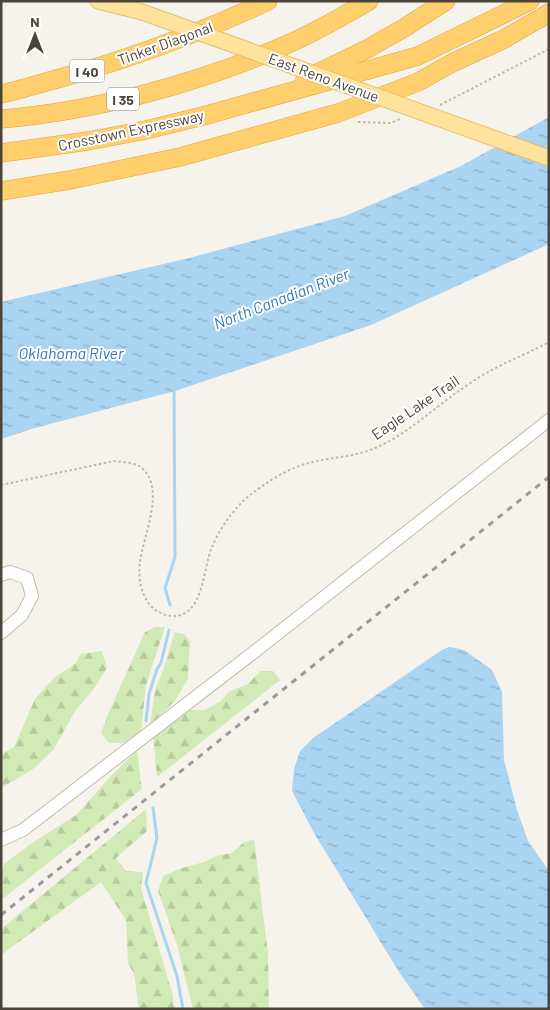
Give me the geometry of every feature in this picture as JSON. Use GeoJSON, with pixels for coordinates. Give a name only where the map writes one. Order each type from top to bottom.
{"type":"FeatureCollection","features":[{"type":"Feature","properties":{"kind":"highway","name":"Tinker Diagonal"},"geometry":{"type":"LineString","coordinates":[[1,94],[89,70],[166,44],[238,16],[268,1]]}},
{"type":"Feature","properties":{"kind":"highway","name":"I 35"},"geometry":{"type":"LineString","coordinates":[[1,119],[69,110],[122,99],[210,74],[290,44],[369,1]]}},
{"type":"Feature","properties":{"kind":"highway"},"geometry":{"type":"LineString","coordinates":[[259,100],[367,49],[446,1]]}},
{"type":"Feature","properties":{"kind":"highway","name":"I 35"},"geometry":{"type":"LineString","coordinates":[[259,100],[418,56],[530,1]]}},
{"type":"Feature","properties":{"kind":"highway"},"geometry":{"type":"LineString","coordinates":[[1,191],[70,180],[180,157],[338,113],[418,82],[452,63],[504,39],[549,13]]}},
{"type":"Feature","properties":{"kind":"highway","name":"Crosstown Expressway"},"geometry":{"type":"LineString","coordinates":[[1,153],[80,143],[146,130],[259,100]]}},
{"type":"Feature","properties":{"kind":"main road","name":"East Reno Avenue"},"geometry":{"type":"LineString","coordinates":[[98,1],[142,12],[549,158]]}},
{"type":"Feature","properties":{"kind":"street"},"geometry":{"type":"LineString","coordinates":[[1,840],[23,830],[258,649],[549,420]]}},
{"type":"Feature","properties":{"kind":"street"},"geometry":{"type":"LineString","coordinates":[[1,575],[10,572],[27,578],[32,596],[22,615],[1,633]]}},
{"type":"Feature","properties":{"kind":"path","name":"Eagle Lake Trail"},"geometry":{"type":"LineString","coordinates":[[1,485],[114,461],[140,466],[152,482],[154,496],[140,563],[142,591],[148,604],[158,611],[167,616],[179,616],[193,607],[203,583],[205,568],[212,547],[235,510],[248,497],[270,481],[307,463],[375,448],[404,431],[487,372],[549,342]]}},
{"type":"Feature","properties":{"kind":"green space"},"geometry":{"type":"Polygon","coordinates":[[[155,627],[165,627],[146,685],[141,732],[124,743],[109,743],[101,733],[108,714],[145,632],[155,627]]]}},
{"type":"Feature","properties":{"kind":"green space"},"geometry":{"type":"Polygon","coordinates":[[[175,632],[184,634],[190,641],[188,679],[175,701],[150,725],[155,690],[175,632]]]}},
{"type":"Feature","properties":{"kind":"green space"},"geometry":{"type":"Polygon","coordinates":[[[102,651],[107,668],[93,690],[75,711],[54,749],[33,769],[1,788],[1,754],[14,747],[35,699],[54,678],[76,663],[80,654],[102,651]]]}},
{"type":"Feature","properties":{"kind":"green space"},"geometry":{"type":"Polygon","coordinates":[[[260,671],[273,671],[280,680],[157,777],[153,736],[187,710],[205,710],[221,701],[228,692],[248,684],[260,671]]]}},
{"type":"Feature","properties":{"kind":"green space"},"geometry":{"type":"Polygon","coordinates":[[[137,751],[142,789],[1,900],[1,872],[4,864],[29,845],[76,815],[111,776],[137,751]]]}},
{"type":"Feature","properties":{"kind":"green space"},"geometry":{"type":"Polygon","coordinates":[[[146,809],[147,831],[116,858],[126,871],[143,872],[141,888],[173,996],[174,1009],[139,1009],[134,974],[128,963],[126,920],[101,882],[1,955],[1,929],[146,809]]]}},
{"type":"Feature","properties":{"kind":"green space"},"geometry":{"type":"Polygon","coordinates":[[[254,839],[268,954],[269,1009],[193,1009],[177,945],[158,891],[163,876],[216,856],[232,853],[243,843],[254,839]]]}},
{"type":"Feature","properties":{"kind":"water","name":"Oklahoma River"},"geometry":{"type":"Polygon","coordinates":[[[549,117],[549,244],[371,325],[175,391],[35,428],[1,439],[1,302],[189,258],[345,216],[461,166],[549,117]]]}},
{"type":"Feature","properties":{"kind":"water"},"geometry":{"type":"Polygon","coordinates":[[[449,647],[464,650],[492,670],[502,692],[504,760],[517,810],[528,841],[549,871],[549,1009],[425,1009],[399,972],[314,833],[292,791],[294,769],[300,751],[313,738],[449,647]]]}},
{"type":"Feature","properties":{"kind":"waterway"},"geometry":{"type":"LineString","coordinates":[[170,605],[165,588],[175,557],[174,388]]}},
{"type":"Feature","properties":{"kind":"waterway"},"geometry":{"type":"LineString","coordinates":[[146,721],[149,694],[157,669],[161,663],[169,630]]}},
{"type":"Feature","properties":{"kind":"waterway"},"geometry":{"type":"LineString","coordinates":[[153,808],[157,838],[146,883],[177,976],[183,1009]]}},
{"type":"Feature","properties":{"kind":"railway"},"geometry":{"type":"LineString","coordinates":[[1,915],[549,477]]}},
{"type":"Feature","properties":{"kind":"water label","name":"North Canadian River"},"geometry":{"type":"Point","coordinates":[281,298]}}]}
